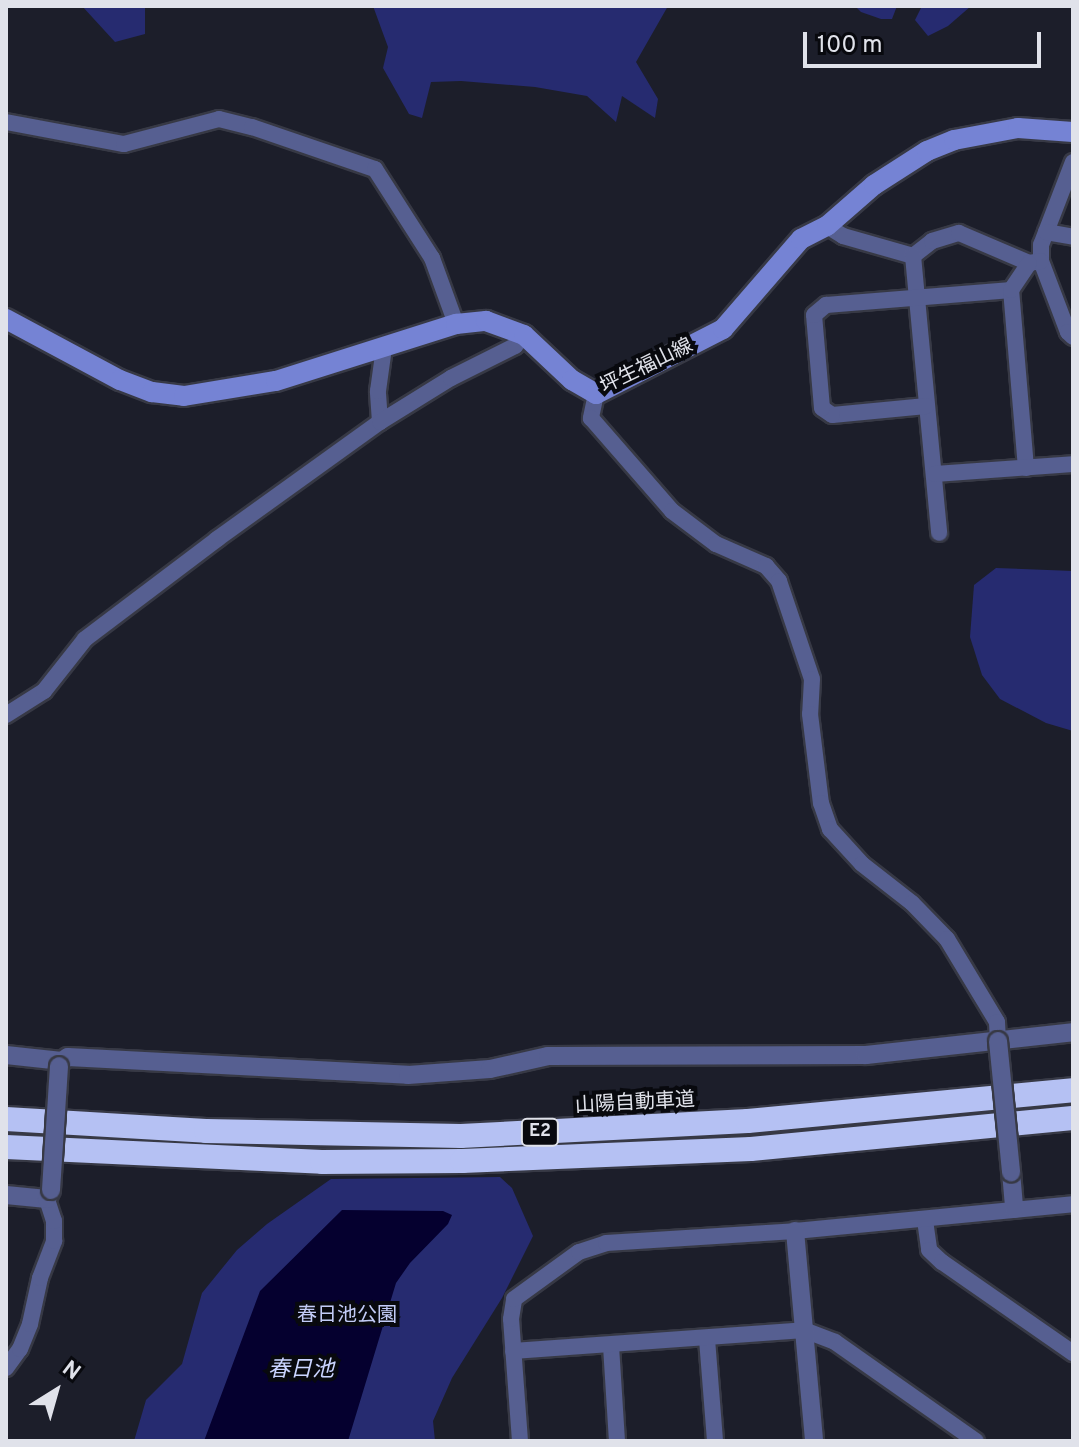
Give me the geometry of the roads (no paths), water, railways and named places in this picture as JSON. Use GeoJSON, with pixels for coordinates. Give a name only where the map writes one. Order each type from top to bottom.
{"type":"FeatureCollection","features":[{"type":"Feature","properties":{"kind":"highway","name":"山陽自動車道"},"geometry":{"type":"LineString","coordinates":[[6,1119],[220,1131],[461,1136],[748,1121],[1073,1090]]}},
{"type":"Feature","properties":{"kind":"highway","name":"E2"},"geometry":{"type":"LineString","coordinates":[[6,1147],[322,1162],[494,1160],[751,1149],[1073,1118]]}},
{"type":"Feature","properties":{"kind":"main road","name":"坪生福山線"},"geometry":{"type":"LineString","coordinates":[[6,319],[120,380],[152,392],[184,396],[276,381],[456,324],[486,321],[524,335],[572,380],[596,394],[723,329],[801,239],[827,226],[904,165],[954,140],[1018,128],[1073,132]]}},
{"type":"Feature","properties":{"kind":"street"},"geometry":{"type":"LineString","coordinates":[[6,122],[124,144],[219,119],[364,164],[375,169],[432,258],[456,324]]}},
{"type":"Feature","properties":{"kind":"street"},"geometry":{"type":"LineString","coordinates":[[1026,468],[1011,290],[1035,262],[1073,162]]}},
{"type":"Feature","properties":{"kind":"street"},"geometry":{"type":"LineString","coordinates":[[827,226],[843,236],[913,256]]}},
{"type":"Feature","properties":{"kind":"street"},"geometry":{"type":"LineString","coordinates":[[1046,232],[1073,237]]}},
{"type":"Feature","properties":{"kind":"street"},"geometry":{"type":"LineString","coordinates":[[913,256],[932,241],[959,233],[1035,262],[1073,337]]}},
{"type":"Feature","properties":{"kind":"street"},"geometry":{"type":"LineString","coordinates":[[913,256],[939,533]]}},
{"type":"Feature","properties":{"kind":"street"},"geometry":{"type":"LineString","coordinates":[[926,406],[832,415],[822,408],[814,315],[826,305],[1011,290]]}},
{"type":"Feature","properties":{"kind":"street"},"geometry":{"type":"LineString","coordinates":[[6,715],[44,691],[85,639],[113,616],[380,422],[451,378],[515,346],[524,335]]}},
{"type":"Feature","properties":{"kind":"street"},"geometry":{"type":"LineString","coordinates":[[380,422],[378,391],[384,348]]}},
{"type":"Feature","properties":{"kind":"street"},"geometry":{"type":"LineString","coordinates":[[596,394],[591,418],[672,511],[716,544],[766,566],[779,581],[812,679],[810,714],[821,803],[830,829],[862,864],[912,903],[947,939],[997,1022],[1014,1209]]}},
{"type":"Feature","properties":{"kind":"street"},"geometry":{"type":"LineString","coordinates":[[935,474],[1073,464]]}},
{"type":"Feature","properties":{"kind":"street"},"geometry":{"type":"LineString","coordinates":[[6,1368],[20,1349],[30,1324],[40,1278],[54,1241],[49,1194],[61,1063],[68,1057],[408,1075],[490,1069],[548,1056],[866,1055],[1073,1032]]}},
{"type":"Feature","properties":{"kind":"street"},"geometry":{"type":"LineString","coordinates":[[6,1055],[61,1063]]}},
{"type":"Feature","properties":{"kind":"street"},"geometry":{"type":"LineString","coordinates":[[7,1198],[49,1194]]}},
{"type":"Feature","properties":{"kind":"street"},"geometry":{"type":"LineString","coordinates":[[520,1441],[511,1319],[514,1299],[579,1252],[606,1243],[795,1231],[1073,1204]]}},
{"type":"Feature","properties":{"kind":"street"},"geometry":{"type":"LineString","coordinates":[[925,1220],[929,1250],[942,1262],[1073,1353]]}},
{"type":"Feature","properties":{"kind":"street"},"geometry":{"type":"LineString","coordinates":[[795,1231],[814,1441]]}},
{"type":"Feature","properties":{"kind":"street"},"geometry":{"type":"LineString","coordinates":[[513,1351],[804,1330],[835,1342],[976,1441]]}},
{"type":"Feature","properties":{"kind":"street"},"geometry":{"type":"LineString","coordinates":[[707,1339],[715,1441]]}},
{"type":"Feature","properties":{"kind":"street"},"geometry":{"type":"LineString","coordinates":[[611,1346],[617,1441]]}},
{"type":"Feature","properties":{"kind":"water","name":"春日池"},"geometry":{"type":"Polygon","coordinates":[[[342,1210],[443,1211],[452,1215],[448,1224],[410,1263],[396,1283],[348,1441],[204,1441],[260,1291],[342,1210]]]}},
{"type":"Feature","properties":{"kind":"park label","name":"春日池公園"},"geometry":{"type":"Point","coordinates":[347,1316]}}]}
